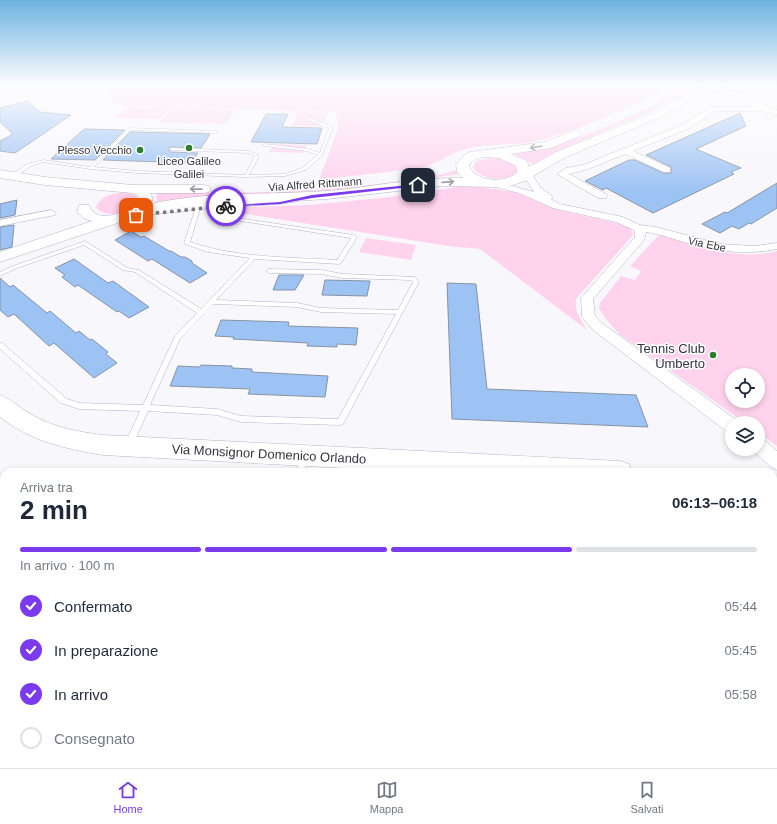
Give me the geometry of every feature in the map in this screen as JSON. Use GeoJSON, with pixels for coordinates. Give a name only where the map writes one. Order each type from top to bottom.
{"type":"FeatureCollection","features":[{"type":"Feature","properties":{"kind":"main road","name":"Via Alfred Rittmann"},"geometry":{"type":"LineString","coordinates":[[125,216],[160,206],[184,203],[312,196],[439,182],[507,183],[560,154],[645,120]]}},
{"type":"Feature","properties":{"kind":"main road"},"geometry":{"type":"LineString","coordinates":[[488,182],[475,180],[464,172],[462,164],[475,156],[547,144],[590,129]]}},
{"type":"Feature","properties":{"kind":"main road"},"geometry":{"type":"LineString","coordinates":[[475,156],[504,155],[518,161],[524,174]]}},
{"type":"Feature","properties":{"kind":"main road","name":"Via Alfred Rittmann"},"geometry":{"type":"LineString","coordinates":[[131,189],[286,188],[349,183],[446,168],[475,156]]}},
{"type":"Feature","properties":{"kind":"main road"},"geometry":{"type":"LineString","coordinates":[[0,257],[125,216],[142,206],[146,199],[143,192],[131,189],[45,181],[6,175]]}},
{"type":"Feature","properties":{"kind":"main road"},"geometry":{"type":"LineString","coordinates":[[45,181],[74,190],[83,198],[84,212],[93,218],[125,216]]}},
{"type":"Feature","properties":{"kind":"main road"},"geometry":{"type":"LineString","coordinates":[[31,246],[60,229],[78,216],[93,197],[106,191],[131,189]]}},
{"type":"Feature","properties":{"kind":"main road","name":"Via Monsignor Domenico Orlando"},"geometry":{"type":"LineString","coordinates":[[0,404],[15,417],[33,429],[51,436],[84,443],[128,446],[302,464],[473,468]]}},
{"type":"Feature","properties":{"kind":"street"},"geometry":{"type":"LineString","coordinates":[[602,196],[562,174],[569,170],[585,167],[626,151],[685,127],[697,120]]}},
{"type":"Feature","properties":{"kind":"street"},"geometry":{"type":"LineString","coordinates":[[626,151],[667,170]]}},
{"type":"Feature","properties":{"kind":"street"},"geometry":{"type":"LineString","coordinates":[[524,174],[536,188],[571,208]]}},
{"type":"Feature","properties":{"kind":"street"},"geometry":{"type":"LineString","coordinates":[[488,182],[523,191],[552,204],[619,218],[638,228],[641,233],[640,238],[587,298],[590,317],[598,328],[608,336],[725,421]]}},
{"type":"Feature","properties":{"kind":"street"},"geometry":{"type":"LineString","coordinates":[[0,223],[51,213]]}},
{"type":"Feature","properties":{"kind":"street","name":"Via Ebe"},"geometry":{"type":"LineString","coordinates":[[638,228],[651,228],[703,244],[722,248],[755,250],[777,246]]}},
{"type":"Feature","properties":{"kind":"street"},"geometry":{"type":"LineString","coordinates":[[765,451],[777,462]]}},
{"type":"Feature","properties":{"kind":"lane"},"geometry":{"type":"LineString","coordinates":[[6,175],[29,165],[43,161],[91,168],[246,176],[285,176],[304,169],[322,155],[331,127],[311,120]]}},
{"type":"Feature","properties":{"kind":"lane"},"geometry":{"type":"LineString","coordinates":[[91,168],[129,129],[216,132]]}},
{"type":"Feature","properties":{"kind":"lane"},"geometry":{"type":"LineString","coordinates":[[264,145],[308,150],[322,155]]}},
{"type":"Feature","properties":{"kind":"lane"},"geometry":{"type":"LineString","coordinates":[[171,149],[250,152],[256,156],[246,176]]}},
{"type":"Feature","properties":{"kind":"lane"},"geometry":{"type":"LineString","coordinates":[[125,216],[198,208],[280,203],[312,196]]}},
{"type":"Feature","properties":{"kind":"lane"},"geometry":{"type":"LineString","coordinates":[[198,208],[187,243],[208,250],[254,257],[339,262],[354,237],[230,218]]}},
{"type":"Feature","properties":{"kind":"lane"},"geometry":{"type":"LineString","coordinates":[[0,274],[15,267],[85,243],[125,269],[137,271],[202,313]]}},
{"type":"Feature","properties":{"kind":"lane"},"geometry":{"type":"LineString","coordinates":[[128,446],[177,338],[213,302],[254,257]]}},
{"type":"Feature","properties":{"kind":"lane"},"geometry":{"type":"LineString","coordinates":[[0,344],[64,401],[79,406],[217,412],[241,419],[340,422],[416,282],[413,278],[343,276],[321,272],[269,270]]}},
{"type":"Feature","properties":{"kind":"lane"},"geometry":{"type":"LineString","coordinates":[[213,302],[297,305],[321,310],[400,312]]}},
{"type":"Feature","properties":{"kind":"shaded area"},"geometry":{"type":"Polygon","coordinates":[[[161,120],[229,120],[226,124],[159,122],[161,120]]]}},
{"type":"Feature","properties":{"kind":"shaded area"},"geometry":{"type":"Polygon","coordinates":[[[295,120],[325,120],[323,126],[292,126],[295,120]]]}},
{"type":"Feature","properties":{"kind":"shaded area"},"geometry":{"type":"Polygon","coordinates":[[[337,120],[599,120],[549,138],[531,142],[481,146],[465,149],[420,168],[319,180],[338,128],[337,120]]]}},
{"type":"Feature","properties":{"kind":"shaded area"},"geometry":{"type":"Polygon","coordinates":[[[622,120],[631,120],[553,153],[533,164],[514,154],[562,143],[622,120]]]}},
{"type":"Feature","properties":{"kind":"shaded area"},"geometry":{"type":"Polygon","coordinates":[[[274,144],[307,145],[303,153],[269,152],[274,144]]]}},
{"type":"Feature","properties":{"kind":"shaded area"},"geometry":{"type":"Polygon","coordinates":[[[495,157],[514,164],[517,171],[513,175],[507,177],[495,178],[482,175],[473,168],[476,161],[495,157]]]}},
{"type":"Feature","properties":{"kind":"shaded area"},"geometry":{"type":"Polygon","coordinates":[[[456,170],[460,174],[346,189],[156,202],[157,193],[240,193],[350,187],[417,179],[456,170]]]}},
{"type":"Feature","properties":{"kind":"shaded area"},"geometry":{"type":"Polygon","coordinates":[[[464,186],[514,192],[558,210],[625,225],[631,229],[633,235],[576,299],[577,311],[587,330],[480,249],[448,246],[227,211],[216,212],[222,208],[308,205],[382,198],[464,186]]]}},
{"type":"Feature","properties":{"kind":"shaded area"},"geometry":{"type":"Polygon","coordinates":[[[128,193],[135,195],[137,200],[134,205],[124,211],[111,214],[100,211],[96,207],[101,200],[109,195],[128,193]]]}},
{"type":"Feature","properties":{"kind":"shaded area","name":"Tennis Club Umberto"},"geometry":{"type":"Polygon","coordinates":[[[659,235],[702,247],[732,253],[762,254],[777,251],[777,446],[765,437],[765,416],[735,416],[620,335],[605,318],[599,308],[600,303],[621,276],[635,280],[641,271],[630,266],[659,235]]]}},
{"type":"Feature","properties":{"kind":"shaded area"},"geometry":{"type":"Polygon","coordinates":[[[366,238],[416,245],[411,260],[359,252],[366,238]]]}},
{"type":"Feature","properties":{"kind":"building"},"geometry":{"type":"Polygon","coordinates":[[[0,120],[64,120],[15,153],[0,151],[0,141],[13,134],[0,122],[0,120]]]}},
{"type":"Feature","properties":{"kind":"building"},"geometry":{"type":"Polygon","coordinates":[[[263,120],[285,120],[282,127],[322,128],[317,144],[251,142],[263,120]]]}},
{"type":"Feature","properties":{"kind":"building"},"geometry":{"type":"Polygon","coordinates":[[[725,120],[743,120],[746,126],[696,149],[741,168],[731,172],[734,174],[653,213],[606,188],[603,190],[585,181],[629,160],[635,160],[663,173],[671,173],[671,167],[646,155],[725,120]]]}},
{"type":"Feature","properties":{"kind":"building"},"geometry":{"type":"Polygon","coordinates":[[[84,129],[125,130],[95,160],[51,159],[84,129]]]}},
{"type":"Feature","properties":{"kind":"building","name":"Plesso Vecchio"},"geometry":{"type":"Polygon","coordinates":[[[130,132],[210,134],[201,148],[169,147],[170,152],[198,153],[190,163],[103,160],[130,132]]]}},
{"type":"Feature","properties":{"kind":"building"},"geometry":{"type":"Polygon","coordinates":[[[777,183],[777,208],[751,224],[749,223],[739,229],[732,226],[720,233],[702,224],[725,212],[727,213],[777,183]]]}},
{"type":"Feature","properties":{"kind":"building"},"geometry":{"type":"Polygon","coordinates":[[[17,200],[15,215],[0,218],[0,204],[17,200]]]}},
{"type":"Feature","properties":{"kind":"building"},"geometry":{"type":"Polygon","coordinates":[[[14,225],[12,247],[0,250],[0,227],[14,225]]]}},
{"type":"Feature","properties":{"kind":"building"},"geometry":{"type":"Polygon","coordinates":[[[131,231],[141,237],[144,236],[181,257],[185,257],[207,273],[190,283],[152,259],[148,261],[115,240],[131,231]]]}},
{"type":"Feature","properties":{"kind":"building"},"geometry":{"type":"Polygon","coordinates":[[[74,259],[108,283],[113,281],[149,307],[129,318],[119,311],[117,312],[78,285],[75,287],[62,277],[65,275],[55,268],[74,259]]]}},
{"type":"Feature","properties":{"kind":"building"},"geometry":{"type":"Polygon","coordinates":[[[279,275],[304,275],[295,290],[273,290],[279,275]]]}},
{"type":"Feature","properties":{"kind":"building"},"geometry":{"type":"Polygon","coordinates":[[[0,278],[10,287],[13,285],[47,313],[50,311],[76,333],[79,331],[90,340],[92,339],[108,352],[106,354],[117,363],[94,378],[54,343],[49,346],[14,314],[8,317],[0,310],[0,278]]]}},
{"type":"Feature","properties":{"kind":"building"},"geometry":{"type":"Polygon","coordinates":[[[325,280],[370,281],[367,296],[322,295],[325,280]]]}},
{"type":"Feature","properties":{"kind":"building"},"geometry":{"type":"Polygon","coordinates":[[[447,283],[476,284],[487,389],[636,395],[648,427],[452,419],[447,283]]]}},
{"type":"Feature","properties":{"kind":"building"},"geometry":{"type":"Polygon","coordinates":[[[221,320],[289,322],[288,326],[358,328],[356,345],[337,344],[337,347],[307,346],[308,343],[233,339],[234,337],[215,336],[221,320]]]}},
{"type":"Feature","properties":{"kind":"building"},"geometry":{"type":"Polygon","coordinates":[[[201,365],[232,366],[232,368],[252,369],[252,372],[328,376],[325,397],[248,394],[250,389],[170,386],[178,366],[200,367],[201,365]]]}},
{"type":"Feature","properties":{"kind":"way so far"},"geometry":{"type":"LineString","coordinates":[[136,215],[180,209],[226,206]]}},
{"type":"Feature","properties":{"kind":"place","name":"Liceo Galileo Galilei"},"geometry":{"type":"Point","coordinates":[189,148]}},
{"type":"Feature","properties":{"kind":"place","name":"Plesso Vecchio"},"geometry":{"type":"Point","coordinates":[140,150]}},
{"type":"Feature","properties":{"kind":"place","name":"Tennis Club Umberto"},"geometry":{"type":"Point","coordinates":[713,355]}},
{"type":"Feature","properties":{"kind":"route"},"geometry":{"type":"LineString","coordinates":[[226,206],[280,203],[312,196],[376,191],[418,185]]}}]}
